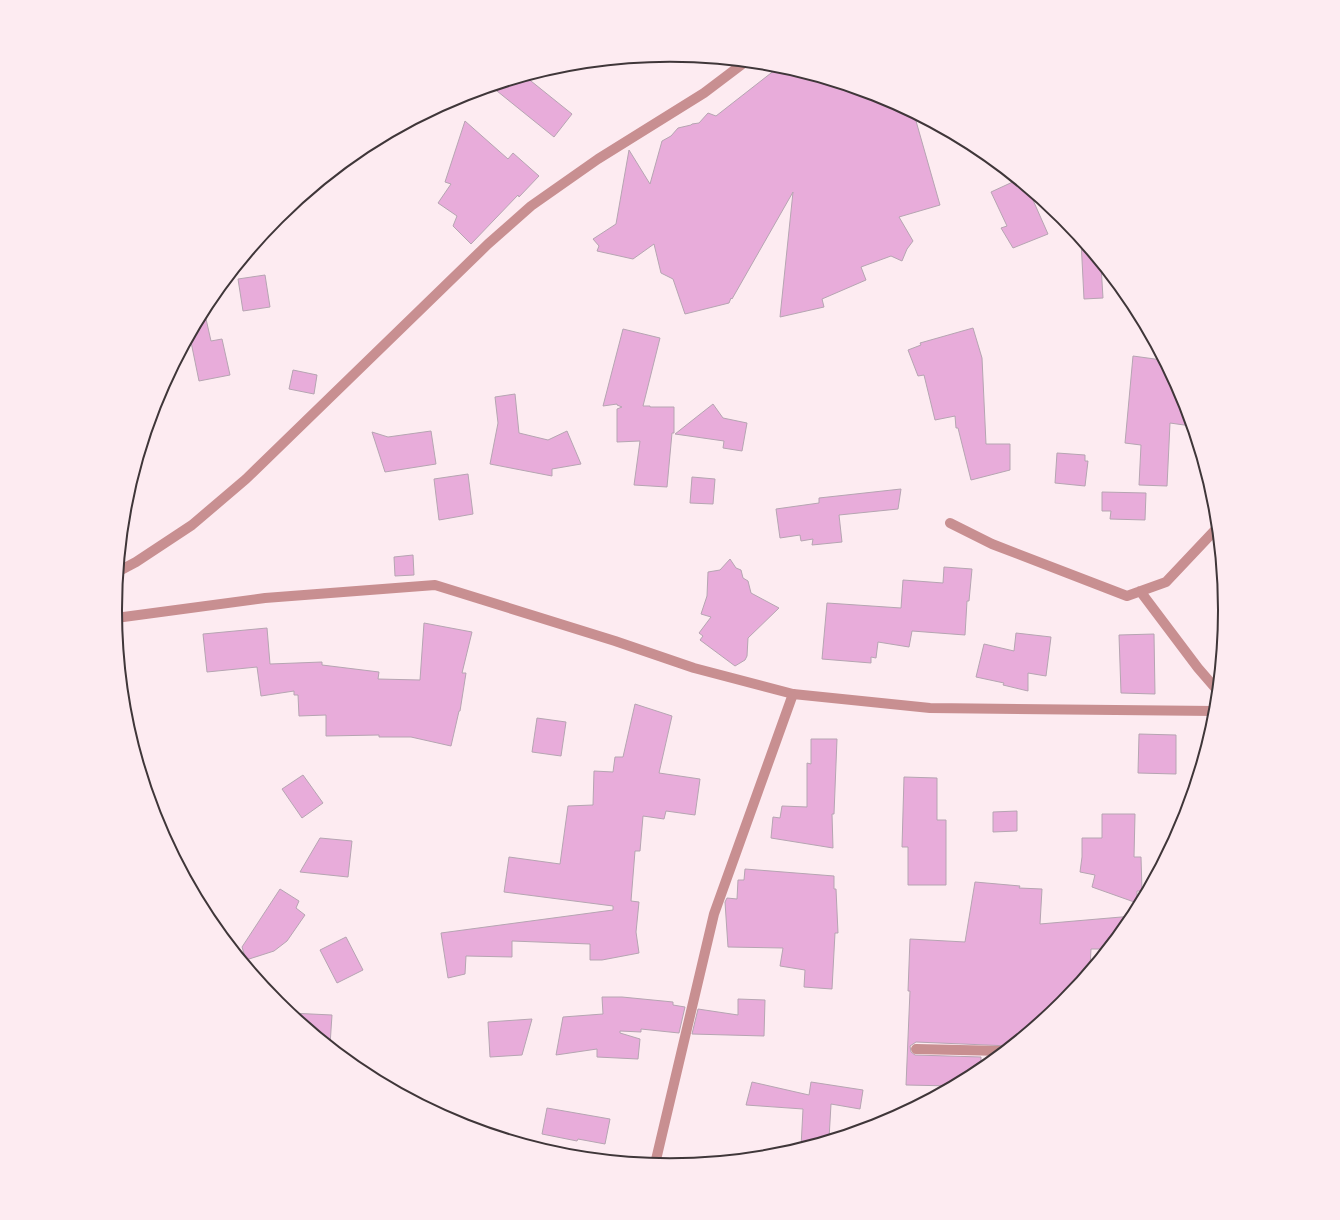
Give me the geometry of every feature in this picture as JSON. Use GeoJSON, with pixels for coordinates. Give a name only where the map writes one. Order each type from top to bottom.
{"type":"FeatureCollection","features":[{"type":"Feature","properties":{"kind":"street"},"geometry":{"type":"LineString","coordinates":[[124,569],[192,525],[246,479],[488,244],[532,206],[598,158],[704,93],[739,67]]}},
{"type":"Feature","properties":{"kind":"street"},"geometry":{"type":"LineString","coordinates":[[950,523],[992,544],[1127,596],[1166,582],[1212,533]]}},
{"type":"Feature","properties":{"kind":"street"},"geometry":{"type":"LineString","coordinates":[[122,617],[265,598],[435,585],[615,641],[694,668],[793,694],[930,708],[1208,711]]}},
{"type":"Feature","properties":{"kind":"street"},"geometry":{"type":"LineString","coordinates":[[1140,591],[1198,668],[1213,685]]}},
{"type":"Feature","properties":{"kind":"street"},"geometry":{"type":"LineString","coordinates":[[657,1158],[714,914],[793,694]]}},
{"type":"Feature","properties":{"kind":"street"},"geometry":{"type":"LineString","coordinates":[[916,1049],[996,1051]]}},
{"type":"Feature","properties":{"kind":"building"},"geometry":{"type":"Polygon","coordinates":[[[772,72],[812,81],[846,91],[880,104],[916,121],[940,205],[899,217],[913,241],[907,249],[902,261],[891,256],[861,267],[866,280],[822,299],[824,307],[780,317],[793,192],[729,303],[685,314],[673,279],[661,273],[654,244],[633,259],[597,251],[599,246],[593,239],[616,224],[629,150],[650,184],[662,141],[671,136],[678,128],[699,123],[708,113],[716,116],[772,72]]]}},
{"type":"Feature","properties":{"kind":"building"},"geometry":{"type":"Polygon","coordinates":[[[530,80],[572,114],[554,137],[496,90],[530,80]]]}},
{"type":"Feature","properties":{"kind":"building"},"geometry":{"type":"Polygon","coordinates":[[[465,121],[508,159],[513,153],[539,176],[519,197],[518,195],[471,244],[453,226],[457,216],[438,203],[451,184],[445,182],[465,121]]]}},
{"type":"Feature","properties":{"kind":"building"},"geometry":{"type":"Polygon","coordinates":[[[1012,182],[1033,200],[1048,234],[1013,248],[1001,228],[1007,226],[991,192],[1012,182]]]}},
{"type":"Feature","properties":{"kind":"building"},"geometry":{"type":"Polygon","coordinates":[[[1081,248],[1101,272],[1103,298],[1084,299],[1081,248]]]}},
{"type":"Feature","properties":{"kind":"building"},"geometry":{"type":"Polygon","coordinates":[[[265,275],[270,307],[243,311],[238,279],[265,275]]]}},
{"type":"Feature","properties":{"kind":"building"},"geometry":{"type":"Polygon","coordinates":[[[206,319],[211,341],[222,339],[230,375],[199,381],[191,343],[206,319]]]}},
{"type":"Feature","properties":{"kind":"building"},"geometry":{"type":"Polygon","coordinates":[[[973,328],[982,358],[986,444],[1010,444],[1010,470],[971,480],[958,428],[956,428],[955,416],[935,420],[924,375],[918,376],[908,350],[921,345],[920,343],[973,328]]]}},
{"type":"Feature","properties":{"kind":"building"},"geometry":{"type":"Polygon","coordinates":[[[623,329],[660,338],[643,406],[674,407],[674,433],[672,433],[667,487],[634,485],[640,441],[617,442],[617,409],[622,407],[617,404],[603,406],[623,329]]]}},
{"type":"Feature","properties":{"kind":"building"},"geometry":{"type":"Polygon","coordinates":[[[1133,356],[1157,359],[1176,400],[1186,425],[1170,423],[1167,486],[1139,485],[1141,445],[1125,443],[1133,356]]]}},
{"type":"Feature","properties":{"kind":"building"},"geometry":{"type":"Polygon","coordinates":[[[293,370],[317,375],[314,394],[289,389],[293,370]]]}},
{"type":"Feature","properties":{"kind":"building"},"geometry":{"type":"Polygon","coordinates":[[[515,394],[519,433],[548,440],[567,431],[581,464],[552,469],[552,476],[490,464],[498,423],[495,397],[515,394]]]}},
{"type":"Feature","properties":{"kind":"building"},"geometry":{"type":"Polygon","coordinates":[[[713,404],[723,418],[747,423],[742,451],[723,448],[724,441],[675,434],[713,404]]]}},
{"type":"Feature","properties":{"kind":"building"},"geometry":{"type":"Polygon","coordinates":[[[431,431],[436,464],[385,472],[372,432],[388,437],[431,431]]]}},
{"type":"Feature","properties":{"kind":"building"},"geometry":{"type":"Polygon","coordinates":[[[1057,453],[1085,455],[1085,461],[1088,461],[1085,486],[1055,483],[1057,453]]]}},
{"type":"Feature","properties":{"kind":"building"},"geometry":{"type":"Polygon","coordinates":[[[468,474],[473,514],[439,520],[434,479],[468,474]]]}},
{"type":"Feature","properties":{"kind":"building"},"geometry":{"type":"Polygon","coordinates":[[[692,477],[715,479],[713,504],[690,503],[692,477]]]}},
{"type":"Feature","properties":{"kind":"building"},"geometry":{"type":"Polygon","coordinates":[[[901,489],[898,509],[839,515],[842,542],[812,545],[813,539],[801,541],[800,535],[780,538],[776,509],[819,503],[819,498],[901,489]]]}},
{"type":"Feature","properties":{"kind":"building"},"geometry":{"type":"Polygon","coordinates":[[[1102,492],[1146,493],[1145,520],[1110,519],[1111,511],[1102,511],[1102,492]]]}},
{"type":"Feature","properties":{"kind":"building"},"geometry":{"type":"Polygon","coordinates":[[[413,555],[414,575],[395,576],[394,557],[413,555]]]}},
{"type":"Feature","properties":{"kind":"building"},"geometry":{"type":"Polygon","coordinates":[[[730,559],[736,568],[741,570],[743,578],[748,581],[751,593],[779,608],[748,638],[747,656],[745,660],[735,666],[700,640],[703,636],[699,633],[711,617],[701,614],[707,596],[708,572],[720,570],[730,559]]]}},
{"type":"Feature","properties":{"kind":"building"},"geometry":{"type":"Polygon","coordinates":[[[944,567],[972,569],[969,601],[967,601],[965,635],[912,631],[909,647],[878,642],[876,658],[871,657],[871,663],[822,659],[827,603],[901,608],[903,580],[943,583],[944,567]]]}},
{"type":"Feature","properties":{"kind":"building"},"geometry":{"type":"Polygon","coordinates":[[[424,623],[472,632],[462,673],[466,673],[460,711],[451,746],[411,737],[379,737],[379,735],[326,736],[326,715],[299,716],[298,695],[294,695],[294,691],[261,696],[257,667],[207,672],[203,634],[267,628],[270,664],[322,662],[322,665],[379,672],[378,679],[420,680],[424,623]]]}},
{"type":"Feature","properties":{"kind":"building"},"geometry":{"type":"Polygon","coordinates":[[[1016,633],[1051,637],[1046,676],[1028,673],[1028,691],[1003,685],[1004,683],[976,677],[984,644],[1014,651],[1016,633]]]}},
{"type":"Feature","properties":{"kind":"building"},"geometry":{"type":"Polygon","coordinates":[[[1154,634],[1155,694],[1121,693],[1119,635],[1154,634]]]}},
{"type":"Feature","properties":{"kind":"building"},"geometry":{"type":"Polygon","coordinates":[[[635,704],[672,716],[659,773],[700,779],[695,815],[666,811],[664,819],[643,816],[640,851],[635,851],[631,901],[639,902],[636,932],[639,953],[602,960],[590,960],[590,944],[512,941],[512,957],[466,956],[465,974],[448,978],[441,933],[613,910],[613,906],[504,892],[509,857],[560,864],[568,806],[593,805],[594,771],[613,772],[615,757],[623,757],[635,704]]]}},
{"type":"Feature","properties":{"kind":"building"},"geometry":{"type":"Polygon","coordinates":[[[537,718],[566,722],[561,756],[532,752],[537,718]]]}},
{"type":"Feature","properties":{"kind":"building"},"geometry":{"type":"Polygon","coordinates":[[[1139,734],[1176,735],[1176,774],[1138,773],[1139,734]]]}},
{"type":"Feature","properties":{"kind":"building"},"geometry":{"type":"Polygon","coordinates":[[[811,739],[837,739],[834,814],[832,814],[833,848],[771,838],[773,817],[780,818],[782,806],[807,807],[807,763],[811,764],[811,739]]]}},
{"type":"Feature","properties":{"kind":"building"},"geometry":{"type":"Polygon","coordinates":[[[303,775],[323,803],[302,818],[282,789],[303,775]]]}},
{"type":"Feature","properties":{"kind":"building"},"geometry":{"type":"Polygon","coordinates":[[[904,777],[937,778],[937,820],[946,820],[946,885],[908,885],[908,847],[902,847],[904,777]]]}},
{"type":"Feature","properties":{"kind":"building"},"geometry":{"type":"Polygon","coordinates":[[[1017,811],[1017,831],[993,832],[993,812],[1017,811]]]}},
{"type":"Feature","properties":{"kind":"building"},"geometry":{"type":"Polygon","coordinates":[[[1102,814],[1135,814],[1134,857],[1141,857],[1142,889],[1141,891],[1137,891],[1137,897],[1134,902],[1092,887],[1095,875],[1080,872],[1082,838],[1102,838],[1102,814]]]}},
{"type":"Feature","properties":{"kind":"building"},"geometry":{"type":"Polygon","coordinates":[[[320,838],[352,841],[348,877],[300,872],[320,838]]]}},
{"type":"Feature","properties":{"kind":"building"},"geometry":{"type":"Polygon","coordinates":[[[745,869],[834,876],[838,933],[835,933],[832,989],[804,987],[805,970],[780,966],[783,948],[728,947],[725,902],[727,898],[737,899],[738,880],[744,880],[745,869]]]}},
{"type":"Feature","properties":{"kind":"building"},"geometry":{"type":"Polygon","coordinates":[[[975,882],[1020,886],[1019,888],[1042,889],[1040,924],[1124,917],[1101,949],[1091,949],[1090,961],[1082,971],[1031,1022],[1003,1046],[916,1042],[910,1046],[911,1052],[915,1055],[981,1057],[981,1061],[942,1086],[906,1085],[910,991],[908,991],[910,939],[965,942],[975,882]]]}},
{"type":"Feature","properties":{"kind":"building"},"geometry":{"type":"Polygon","coordinates":[[[280,889],[299,901],[296,908],[305,915],[287,941],[274,951],[248,959],[245,955],[242,947],[280,889]]]}},
{"type":"Feature","properties":{"kind":"building"},"geometry":{"type":"Polygon","coordinates":[[[346,937],[363,970],[337,983],[320,950],[346,937]]]}},
{"type":"Feature","properties":{"kind":"building"},"geometry":{"type":"Polygon","coordinates":[[[602,997],[622,997],[673,1002],[673,1005],[685,1007],[679,1033],[641,1029],[641,1032],[620,1031],[620,1033],[640,1039],[638,1059],[597,1057],[597,1049],[556,1055],[563,1017],[603,1014],[602,997]]]}},
{"type":"Feature","properties":{"kind":"building"},"geometry":{"type":"Polygon","coordinates":[[[738,999],[765,1000],[764,1036],[692,1034],[698,1009],[738,1015],[738,999]]]}},
{"type":"Feature","properties":{"kind":"building"},"geometry":{"type":"Polygon","coordinates":[[[300,1013],[332,1015],[330,1040],[300,1013]]]}},
{"type":"Feature","properties":{"kind":"building"},"geometry":{"type":"Polygon","coordinates":[[[532,1019],[522,1055],[490,1057],[488,1022],[532,1019]]]}},
{"type":"Feature","properties":{"kind":"building"},"geometry":{"type":"Polygon","coordinates":[[[752,1082],[809,1095],[811,1082],[863,1090],[860,1109],[831,1104],[829,1134],[801,1141],[803,1109],[746,1105],[752,1082]]]}},
{"type":"Feature","properties":{"kind":"building"},"geometry":{"type":"Polygon","coordinates":[[[547,1108],[610,1119],[605,1144],[578,1139],[577,1141],[542,1134],[547,1108]]]}}]}
